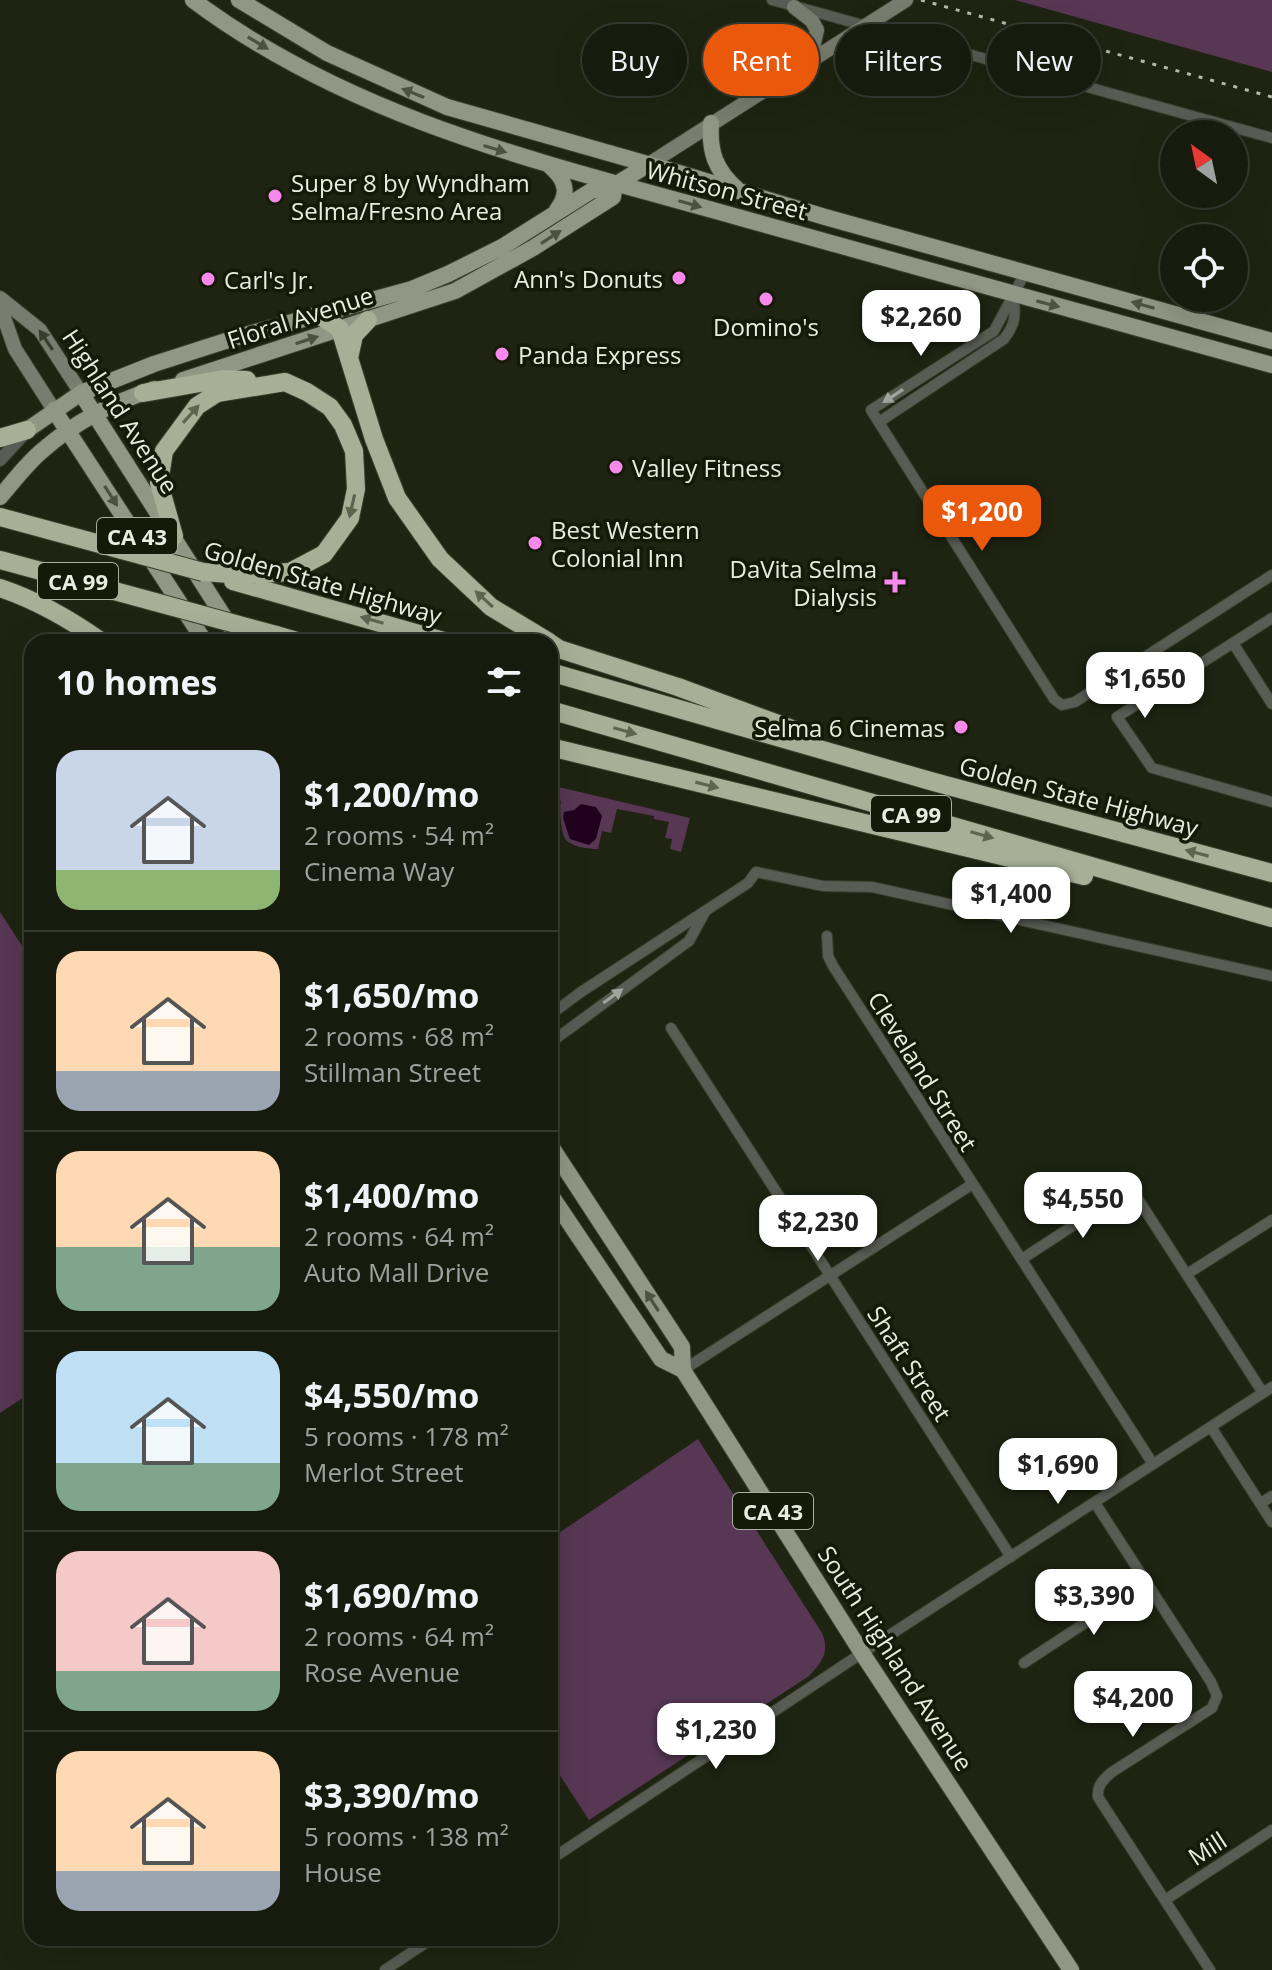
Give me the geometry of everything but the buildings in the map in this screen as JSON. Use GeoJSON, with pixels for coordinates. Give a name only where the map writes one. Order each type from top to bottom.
{"type":"FeatureCollection","features":[{"type":"Feature","properties":{"kind":"highway"},"geometry":{"type":"LineString","coordinates":[[319,315],[340,329],[374,439],[397,498],[440,559],[491,607],[536,634]]}},
{"type":"Feature","properties":{"kind":"highway"},"geometry":{"type":"LineString","coordinates":[[349,358],[354,335],[368,320]]}},
{"type":"Feature","properties":{"kind":"highway"},"geometry":{"type":"LineString","coordinates":[[143,393],[223,379],[285,382],[330,407],[343,425],[354,451],[356,489],[350,518],[324,554],[290,572],[246,580]]}},
{"type":"Feature","properties":{"kind":"highway"},"geometry":{"type":"LineString","coordinates":[[174,536],[159,483],[164,451],[181,424],[197,406],[217,393],[285,382]]}},
{"type":"Feature","properties":{"kind":"highway"},"geometry":{"type":"LineString","coordinates":[[0,438],[27,430]]}},
{"type":"Feature","properties":{"kind":"highway","name":"Golden State Highway"},"geometry":{"type":"LineString","coordinates":[[5,519],[203,572],[246,580],[421,634]]}},
{"type":"Feature","properties":{"kind":"highway","name":"CA 99"},"geometry":{"type":"LineString","coordinates":[[0,560],[272,634]]}},
{"type":"Feature","properties":{"kind":"highway"},"geometry":{"type":"LineString","coordinates":[[0,588],[20,594],[91,634]]}},
{"type":"Feature","properties":{"kind":"highway"},"geometry":{"type":"LineString","coordinates":[[558,648],[678,687],[934,782]]}},
{"type":"Feature","properties":{"kind":"highway","name":"Golden State Highway"},"geometry":{"type":"LineString","coordinates":[[558,674],[934,782],[1272,873]]}},
{"type":"Feature","properties":{"kind":"highway","name":"CA 99"},"geometry":{"type":"LineString","coordinates":[[558,712],[1272,918]]}},
{"type":"Feature","properties":{"kind":"highway"},"geometry":{"type":"LineString","coordinates":[[558,749],[978,851],[1272,918]]}},
{"type":"Feature","properties":{"kind":"main road","name":"Whitson Street"},"geometry":{"type":"LineString","coordinates":[[193,0],[302,69],[447,134],[615,185],[1272,365]]}},
{"type":"Feature","properties":{"kind":"main road","name":"Whitson Street"},"geometry":{"type":"LineString","coordinates":[[239,0],[327,53],[447,107],[825,217],[1272,341]]}},
{"type":"Feature","properties":{"kind":"main road","name":"Floral Avenue"},"geometry":{"type":"LineString","coordinates":[[867,24],[906,0]]}},
{"type":"Feature","properties":{"kind":"main road"},"geometry":{"type":"LineString","coordinates":[[794,7],[814,24]]}},
{"type":"Feature","properties":{"kind":"main road","name":"Floral Avenue"},"geometry":{"type":"LineString","coordinates":[[27,430],[81,393],[173,358],[412,289],[448,274],[502,247],[591,191],[615,185],[754,96]]}},
{"type":"Feature","properties":{"kind":"main road"},"geometry":{"type":"LineString","coordinates":[[711,123],[712,154],[723,175],[738,190]]}},
{"type":"Feature","properties":{"kind":"main road"},"geometry":{"type":"LineString","coordinates":[[549,165],[561,176],[566,188],[566,197],[554,214]]}},
{"type":"Feature","properties":{"kind":"main road","name":"Floral Avenue"},"geometry":{"type":"LineString","coordinates":[[0,497],[42,451],[94,414],[143,393],[430,300],[484,277],[613,197],[615,185]]}},
{"type":"Feature","properties":{"kind":"main road"},"geometry":{"type":"LineString","coordinates":[[728,214],[735,211],[765,214],[802,225],[825,217]]}},
{"type":"Feature","properties":{"kind":"main road"},"geometry":{"type":"LineString","coordinates":[[824,241],[838,232],[906,251],[920,243]]}},
{"type":"Feature","properties":{"kind":"main road","name":"Highland Avenue"},"geometry":{"type":"LineString","coordinates":[[0,298],[40,330],[235,634]]}},
{"type":"Feature","properties":{"kind":"main road"},"geometry":{"type":"LineString","coordinates":[[0,306],[15,349],[68,431]]}},
{"type":"Feature","properties":{"kind":"main road"},"geometry":{"type":"LineString","coordinates":[[1138,328],[1158,325],[1232,343],[1239,332]]}},
{"type":"Feature","properties":{"kind":"main road","name":"CA 43"},"geometry":{"type":"LineString","coordinates":[[68,431],[200,634]]}},
{"type":"Feature","properties":{"kind":"main road","name":"South Highland Avenue"},"geometry":{"type":"LineString","coordinates":[[558,1157],[682,1347],[683,1370],[862,1653],[1071,1970]]}},
{"type":"Feature","properties":{"kind":"main road","name":"South Highland Avenue"},"geometry":{"type":"LineString","coordinates":[[558,1206],[661,1359],[683,1370]]}},
{"type":"Feature","properties":{"kind":"street"},"geometry":{"type":"LineString","coordinates":[[772,0],[861,24]]}},
{"type":"Feature","properties":{"kind":"street"},"geometry":{"type":"LineString","coordinates":[[971,54],[1272,138]]}},
{"type":"Feature","properties":{"kind":"street"},"geometry":{"type":"LineString","coordinates":[[1025,273],[1013,295],[1016,314],[1004,339],[879,422],[1054,699],[1062,705],[1075,702],[1272,575]]}},
{"type":"Feature","properties":{"kind":"street","name":"Floral Avenue"},"geometry":{"type":"LineString","coordinates":[[0,460],[27,430]]}},
{"type":"Feature","properties":{"kind":"street"},"geometry":{"type":"LineString","coordinates":[[1272,618],[1117,717],[1152,768],[1272,802]]}},
{"type":"Feature","properties":{"kind":"street"},"geometry":{"type":"LineString","coordinates":[[1233,643],[1272,704]]}},
{"type":"Feature","properties":{"kind":"street"},"geometry":{"type":"LineString","coordinates":[[558,1009],[748,883],[756,872],[823,886],[872,887],[1272,976]]}},
{"type":"Feature","properties":{"kind":"street"},"geometry":{"type":"LineString","coordinates":[[558,1037],[689,941],[706,911]]}},
{"type":"Feature","properties":{"kind":"street","name":"Cleveland Street"},"geometry":{"type":"LineString","coordinates":[[827,936],[830,962],[1153,1464]]}},
{"type":"Feature","properties":{"kind":"street","name":"Shaft Street"},"geometry":{"type":"LineString","coordinates":[[671,1028],[1011,1557]]}},
{"type":"Feature","properties":{"kind":"street"},"geometry":{"type":"LineString","coordinates":[[683,1370],[971,1185]]}},
{"type":"Feature","properties":{"kind":"street"},"geometry":{"type":"LineString","coordinates":[[558,1855],[1268,1390],[1130,1191],[1022,1259]]}},
{"type":"Feature","properties":{"kind":"street"},"geometry":{"type":"LineString","coordinates":[[1187,1274],[1272,1220]]}},
{"type":"Feature","properties":{"kind":"street"},"geometry":{"type":"LineString","coordinates":[[1211,1427],[1272,1522]]}},
{"type":"Feature","properties":{"kind":"street"},"geometry":{"type":"LineString","coordinates":[[1261,1503],[1272,1496]]}},
{"type":"Feature","properties":{"kind":"street"},"geometry":{"type":"LineString","coordinates":[[1095,1503],[1217,1696],[1212,1708],[1112,1772],[1097,1790],[1098,1797],[1210,1970]]}},
{"type":"Feature","properties":{"kind":"street"},"geometry":{"type":"LineString","coordinates":[[1024,1663],[1146,1583]]}},
{"type":"Feature","properties":{"kind":"street","name":"Mill"},"geometry":{"type":"LineString","coordinates":[[1165,1900],[1272,1830]]}},
{"type":"Feature","properties":{"kind":"street"},"geometry":{"type":"LineString","coordinates":[[385,1970],[421,1946]]}},
{"type":"Feature","properties":{"kind":"shaded area"},"geometry":{"type":"Polygon","coordinates":[[[1015,0],[1272,0],[1272,72],[1101,24],[1015,0]]]}},
{"type":"Feature","properties":{"kind":"shaded area"},"geometry":{"type":"Polygon","coordinates":[[[558,787],[690,818],[681,852],[670,849],[672,839],[665,838],[669,822],[617,809],[611,833],[602,831],[598,849],[572,844],[564,837],[561,801],[558,800],[558,787]]]}},
{"type":"Feature","properties":{"kind":"shaded area"},"geometry":{"type":"Polygon","coordinates":[[[581,804],[596,807],[602,816],[596,839],[589,845],[570,839],[563,818],[564,812],[574,810],[581,804]]]}},
{"type":"Feature","properties":{"kind":"shaded area"},"geometry":{"type":"Polygon","coordinates":[[[0,912],[24,949],[24,1397],[0,1413],[0,912]]]}},
{"type":"Feature","properties":{"kind":"shaded area"},"geometry":{"type":"Polygon","coordinates":[[[698,1439],[822,1633],[825,1646],[823,1656],[809,1676],[589,1820],[558,1772],[558,1534],[698,1439]]]}},
{"type":"Feature","properties":{"kind":"railway"},"geometry":{"type":"LineString","coordinates":[[921,0],[1272,97]]}},
{"type":"Feature","properties":{"kind":"place","name":"Super 8 by Wyndham Selma/Fresno Area"},"geometry":{"type":"Point","coordinates":[275,196]}},
{"type":"Feature","properties":{"kind":"place","name":"Ann's Donuts"},"geometry":{"type":"Point","coordinates":[679,278]}},
{"type":"Feature","properties":{"kind":"place","name":"Carl's Jr."},"geometry":{"type":"Point","coordinates":[208,279]}},
{"type":"Feature","properties":{"kind":"place","name":"Domino's"},"geometry":{"type":"Point","coordinates":[766,299]}},
{"type":"Feature","properties":{"kind":"place","name":"Panda Express"},"geometry":{"type":"Point","coordinates":[502,354]}},
{"type":"Feature","properties":{"kind":"place","name":"Valley Fitness"},"geometry":{"type":"Point","coordinates":[616,467]}},
{"type":"Feature","properties":{"kind":"place","name":"Best Western Colonial Inn"},"geometry":{"type":"Point","coordinates":[535,543]}},
{"type":"Feature","properties":{"kind":"place","name":"DaVita Selma Dialysis"},"geometry":{"type":"Point","coordinates":[895,582]}},
{"type":"Feature","properties":{"kind":"place","name":"Selma 6 Cinemas"},"geometry":{"type":"Point","coordinates":[961,727]}}]}
